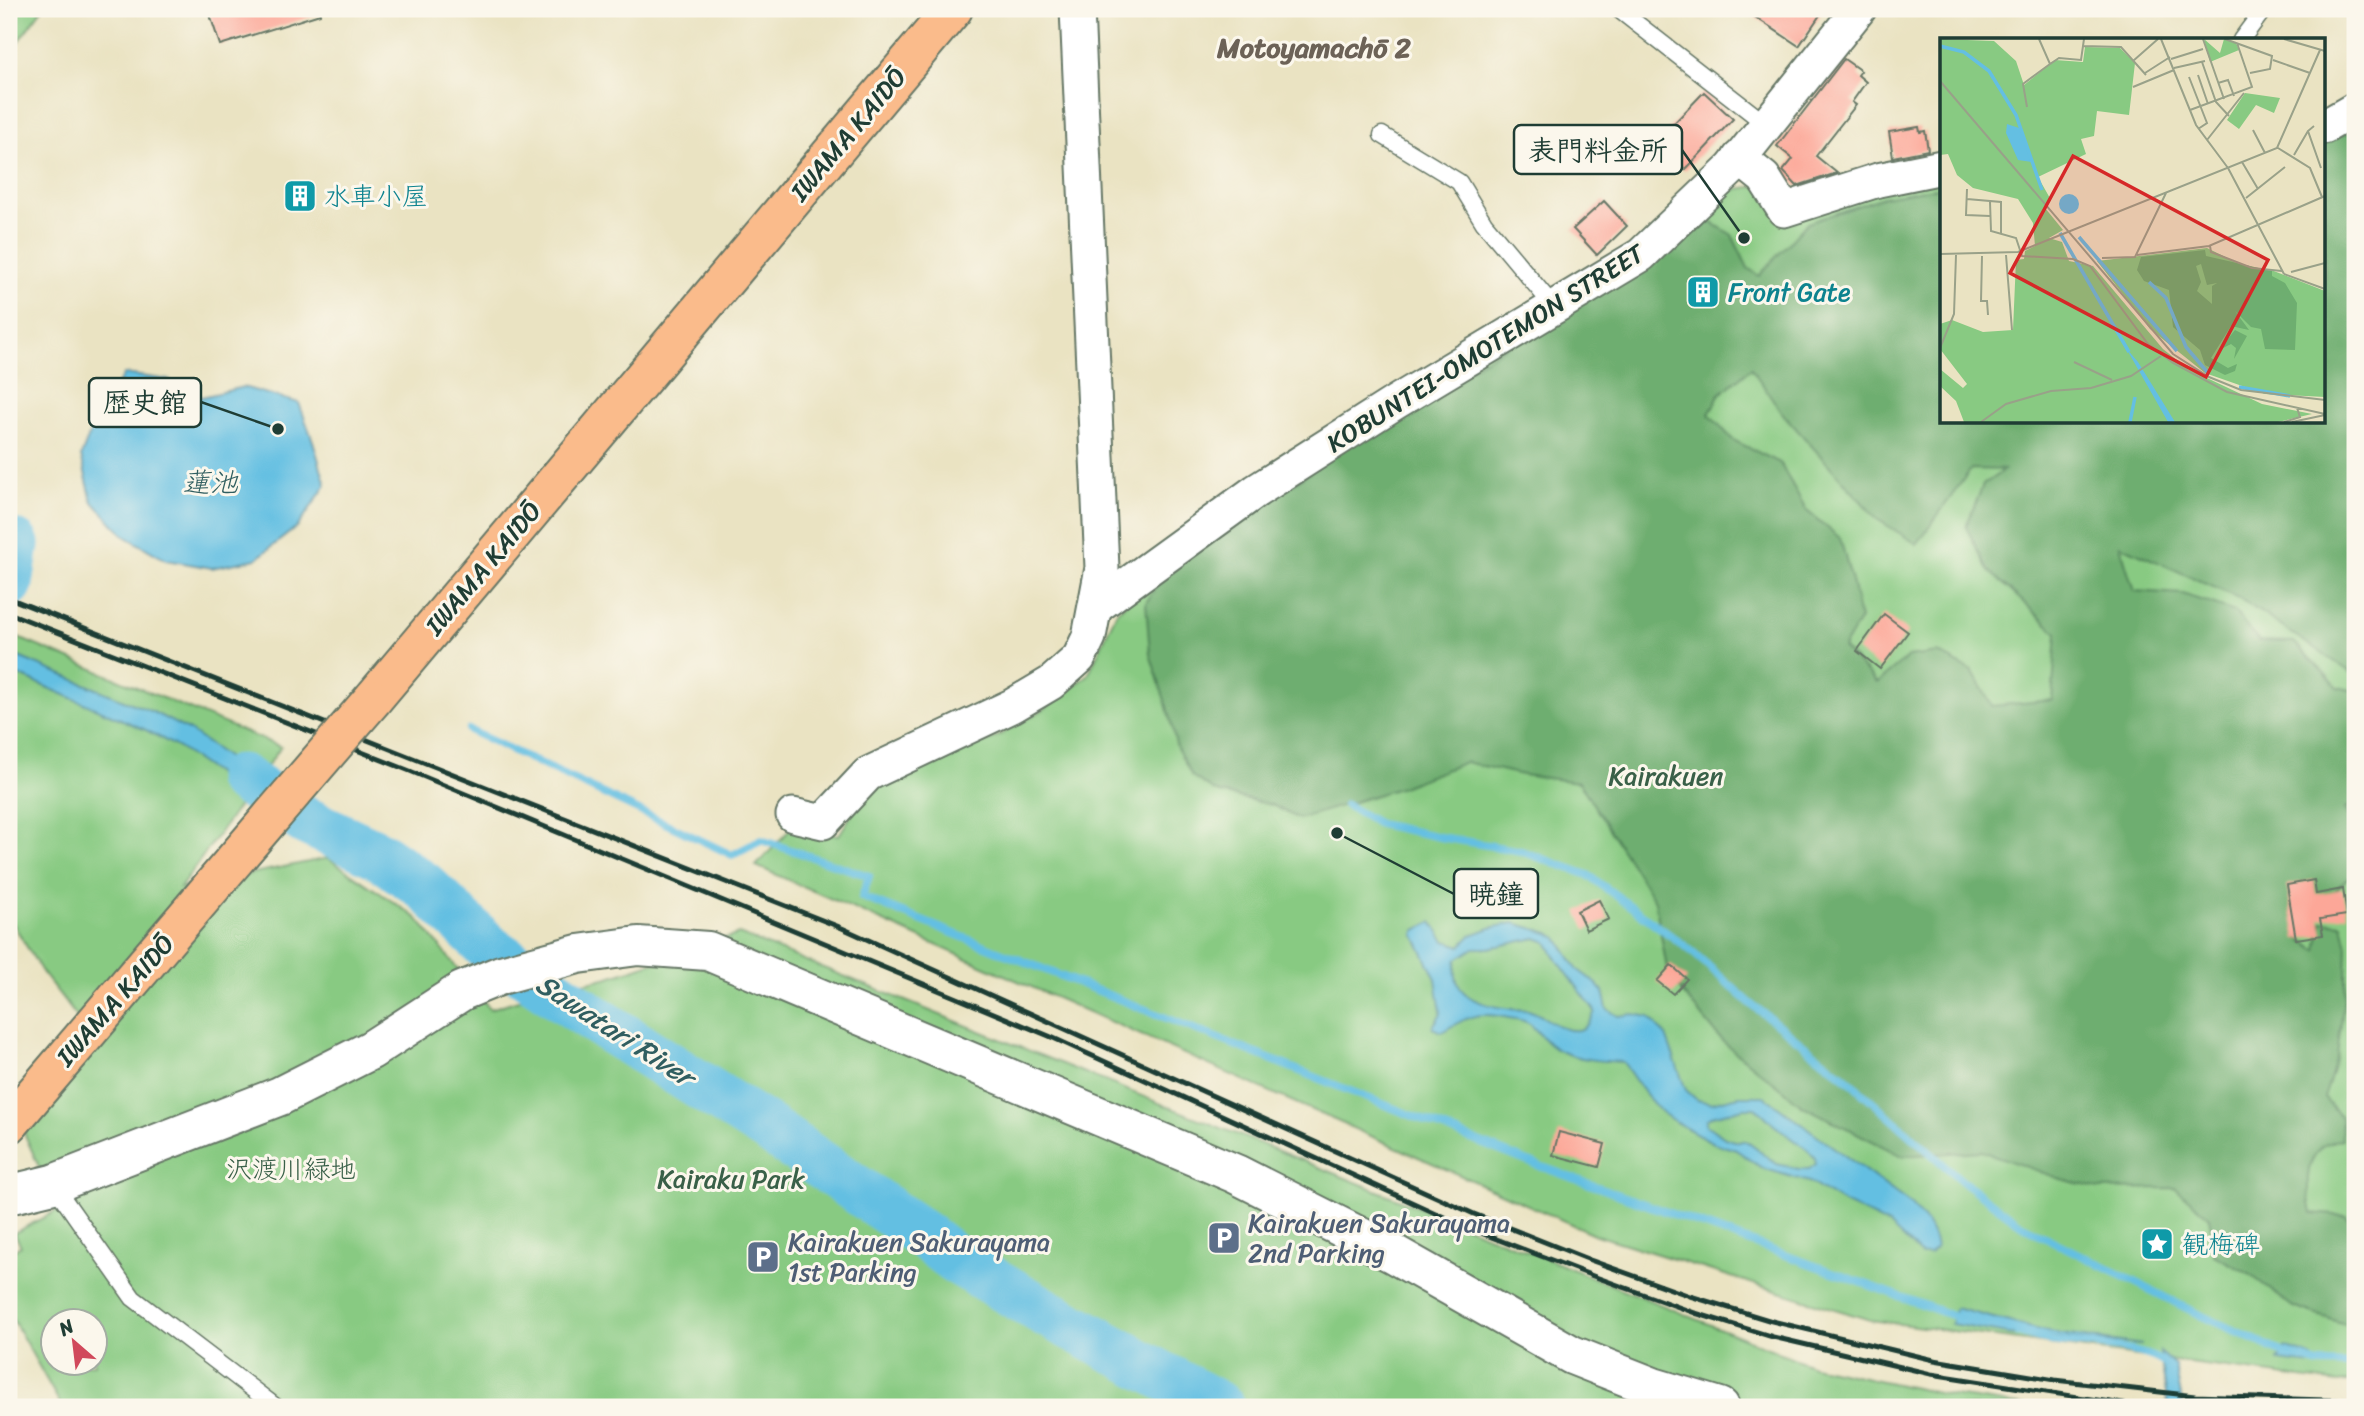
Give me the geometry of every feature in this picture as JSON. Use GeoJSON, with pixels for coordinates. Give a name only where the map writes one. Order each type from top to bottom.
{"type":"FeatureCollection","features":[{"type":"Feature","properties":{"kind":"main road","name":"IWAMA KAIDŌ"},"geometry":{"type":"LineString","coordinates":[[9,1124],[373,699],[953,9]]}},
{"type":"Feature","properties":{"kind":"street"},"geometry":{"type":"LineString","coordinates":[[793,815],[823,822],[868,774],[1012,706],[1051,683],[1079,658],[1089,637],[1102,568],[1077,9]]}},
{"type":"Feature","properties":{"kind":"street","name":"KOBUNTEI-OMOTEMON STREET"},"geometry":{"type":"LineString","coordinates":[[1096,607],[1256,491],[1396,402],[1641,255],[1732,168],[1858,9]]}},
{"type":"Feature","properties":{"kind":"street"},"geometry":{"type":"LineString","coordinates":[[2326,126],[2355,109]]}},
{"type":"Feature","properties":{"kind":"street"},"geometry":{"type":"LineString","coordinates":[[1739,158],[1764,178],[1784,210],[1878,180],[1940,167]]}},
{"type":"Feature","properties":{"kind":"street"},"geometry":{"type":"LineString","coordinates":[[9,1192],[16,1193],[53,1184],[291,1091],[371,1050],[462,991],[522,968],[578,954],[638,946],[708,951],[1236,1174],[1392,1253],[1572,1355],[1653,1387],[1720,1407]]}},
{"type":"Feature","properties":{"kind":"lane"},"geometry":{"type":"LineString","coordinates":[[1618,9],[1767,125]]}},
{"type":"Feature","properties":{"kind":"lane"},"geometry":{"type":"LineString","coordinates":[[2242,38],[2264,9]]}},
{"type":"Feature","properties":{"kind":"lane"},"geometry":{"type":"LineString","coordinates":[[1382,135],[1459,183],[1484,223],[1554,307]]}},
{"type":"Feature","properties":{"kind":"lane"},"geometry":{"type":"LineString","coordinates":[[53,1184],[133,1298],[276,1407]]}},
{"type":"Feature","properties":{"kind":"green space"},"geometry":{"type":"Polygon","coordinates":[[[9,9],[42,9],[9,54],[9,9]]]}},
{"type":"Feature","properties":{"kind":"green space","name":"Kairakuen"},"geometry":{"type":"Polygon","coordinates":[[[2355,121],[2355,1381],[2338,1383],[1870,1320],[1596,1235],[756,866],[792,827],[839,835],[871,783],[989,741],[1044,709],[1088,675],[1117,611],[1159,572],[1722,191],[1764,185],[1782,223],[1848,198],[1940,180],[1940,424],[2326,424],[2326,137],[2355,121]]]}},
{"type":"Feature","properties":{"kind":"green space","name":"Kairakuen"},"geometry":{"type":"Polygon","coordinates":[[[2355,129],[2355,675],[2240,599],[2120,545],[2134,591],[2183,594],[2235,612],[2259,641],[2294,642],[2338,687],[2355,691],[2355,803],[2345,809],[2355,825],[2355,873],[2345,880],[2298,937],[2317,950],[2322,922],[2342,924],[2347,946],[2346,981],[2337,1057],[2324,1098],[2341,1117],[2342,1139],[2330,1142],[2315,1154],[2309,1170],[2308,1187],[2312,1213],[2346,1216],[2355,1229],[2355,1325],[2293,1307],[2251,1275],[2214,1255],[2209,1216],[2175,1188],[2099,1189],[2061,1179],[1982,1151],[1902,1156],[1803,1106],[1723,1042],[1668,975],[1655,901],[1579,782],[1522,775],[1465,762],[1402,787],[1299,819],[1272,805],[1216,792],[1192,776],[1177,748],[1150,654],[1146,603],[1166,570],[1400,411],[1711,222],[1732,235],[1748,268],[1759,276],[1807,223],[1883,197],[1940,187],[1940,424],[2326,424],[2326,141],[2355,129]],[[1751,368],[1719,395],[1709,414],[1733,440],[1780,463],[1807,511],[1840,538],[1860,619],[1843,648],[1877,683],[1908,657],[1938,653],[1972,671],[1992,706],[2052,700],[2057,633],[1988,570],[1966,527],[1983,485],[2004,470],[1971,469],[1917,544],[1877,519],[1783,414],[1751,368]]]}},
{"type":"Feature","properties":{"kind":"green space","name":"Kairaku Park"},"geometry":{"type":"Polygon","coordinates":[[[9,634],[281,747],[180,888],[328,858],[417,918],[490,1009],[609,977],[739,934],[1813,1366],[1947,1395],[2031,1407],[62,1407],[46,1378],[108,1378],[108,1308],[38,1308],[38,1364],[9,1313],[9,1252],[21,1246],[14,1233],[58,1210],[24,1133],[95,1040],[42,972],[9,917],[9,634]]]}},
{"type":"Feature","properties":{"kind":"green space"},"geometry":{"type":"Polygon","coordinates":[[[2355,1009],[2355,1091],[2351,1091],[2348,1061],[2355,1009]]]}},
{"type":"Feature","properties":{"kind":"water","name":"蓮池"},"geometry":{"type":"Polygon","coordinates":[[[124,374],[169,380],[176,391],[202,397],[243,387],[299,403],[326,485],[298,526],[256,559],[212,568],[166,560],[125,536],[92,501],[81,456],[92,428],[124,374]]]}},
{"type":"Feature","properties":{"kind":"water"},"geometry":{"type":"Polygon","coordinates":[[[9,653],[153,712],[190,731],[275,791],[264,807],[179,748],[146,730],[9,671],[9,653]]]}},
{"type":"Feature","properties":{"kind":"water"},"geometry":{"type":"Polygon","coordinates":[[[1432,922],[1445,941],[1461,946],[1471,935],[1514,923],[1558,938],[1577,969],[1603,991],[1607,1009],[1618,1016],[1634,1014],[1649,1017],[1666,1036],[1686,1090],[1697,1100],[1711,1103],[1739,1096],[1764,1096],[1909,1203],[1930,1229],[1936,1248],[1930,1254],[1921,1255],[1889,1225],[1809,1182],[1762,1168],[1736,1150],[1714,1143],[1677,1123],[1661,1112],[1644,1093],[1623,1062],[1590,1059],[1558,1050],[1530,1024],[1517,1019],[1481,1015],[1459,1022],[1442,1032],[1432,1028],[1441,1013],[1436,979],[1414,934],[1416,930],[1432,922]],[[1536,938],[1489,948],[1474,948],[1457,959],[1457,982],[1469,997],[1489,1005],[1528,1010],[1565,1029],[1584,1028],[1595,1011],[1547,942],[1536,938]],[[1755,1108],[1712,1116],[1706,1120],[1706,1125],[1725,1138],[1746,1141],[1777,1164],[1809,1169],[1816,1164],[1815,1158],[1808,1150],[1763,1114],[1755,1108]]]}},
{"type":"Feature","properties":{"kind":"water"},"geometry":{"type":"Polygon","coordinates":[[[1955,1308],[2048,1332],[2142,1345],[2007,1334],[1951,1324],[1955,1308]]]}},
{"type":"Feature","properties":{"kind":"water"},"geometry":{"type":"Polygon","coordinates":[[[2285,1347],[2313,1358],[2311,1365],[2278,1361],[2285,1347]]]}},
{"type":"Feature","properties":{"kind":"water"},"geometry":{"type":"Polygon","coordinates":[[[2160,1352],[2175,1365],[2183,1407],[2168,1407],[2160,1352]]]}},
{"type":"Feature","properties":{"kind":"building"},"geometry":{"type":"Polygon","coordinates":[[[208,9],[320,9],[320,14],[220,45],[208,9]]]}},
{"type":"Feature","properties":{"kind":"building"},"geometry":{"type":"Polygon","coordinates":[[[1743,9],[1824,9],[1799,46],[1743,9]]]}},
{"type":"Feature","properties":{"kind":"building"},"geometry":{"type":"Polygon","coordinates":[[[1844,59],[1861,71],[1858,75],[1866,82],[1852,102],[1856,105],[1816,156],[1837,173],[1797,186],[1783,171],[1793,159],[1777,146],[1844,59]]]}},
{"type":"Feature","properties":{"kind":"building"},"geometry":{"type":"Polygon","coordinates":[[[1704,92],[1733,119],[1685,170],[1656,142],[1704,92]]]}},
{"type":"Feature","properties":{"kind":"building"},"geometry":{"type":"Polygon","coordinates":[[[1919,127],[1920,132],[1925,131],[1928,150],[1893,157],[1889,132],[1919,127]]]}},
{"type":"Feature","properties":{"kind":"building"},"geometry":{"type":"Polygon","coordinates":[[[1604,201],[1627,226],[1597,255],[1573,229],[1604,201]]]}},
{"type":"Feature","properties":{"kind":"building"},"geometry":{"type":"Polygon","coordinates":[[[1884,614],[1908,632],[1880,669],[1857,651],[1884,614]]]}},
{"type":"Feature","properties":{"kind":"building"},"geometry":{"type":"Polygon","coordinates":[[[2314,880],[2316,894],[2343,889],[2347,915],[2320,919],[2323,935],[2296,939],[2287,885],[2314,880]]]}},
{"type":"Feature","properties":{"kind":"building"},"geometry":{"type":"Polygon","coordinates":[[[1599,900],[1609,919],[1586,930],[1577,911],[1599,900]]]}},
{"type":"Feature","properties":{"kind":"building"},"geometry":{"type":"Polygon","coordinates":[[[1671,965],[1687,979],[1673,994],[1657,981],[1671,965]]]}},
{"type":"Feature","properties":{"kind":"building"},"geometry":{"type":"Polygon","coordinates":[[[1559,1132],[1605,1144],[1599,1167],[1553,1155],[1559,1132]]]}},
{"type":"Feature","properties":{"kind":"waterway","name":"Sawatari River"},"geometry":{"type":"LineString","coordinates":[[9,542],[15,544],[9,583]]}},
{"type":"Feature","properties":{"kind":"waterway"},"geometry":{"type":"LineString","coordinates":[[469,730],[732,855],[761,840],[869,876],[862,897],[1526,1161],[1962,1319]]}},
{"type":"Feature","properties":{"kind":"waterway","name":"Sawatari River"},"geometry":{"type":"LineString","coordinates":[[241,778],[306,821],[379,855],[424,886],[491,950],[767,1128],[953,1258],[1047,1313],[1221,1407]]}},
{"type":"Feature","properties":{"kind":"waterway"},"geometry":{"type":"LineString","coordinates":[[1346,805],[1379,824],[1521,851],[1588,875],[1689,949],[1750,1003],[1845,1077],[1962,1181],[2025,1227],[2200,1315],[2290,1356]]}},
{"type":"Feature","properties":{"kind":"waterway"},"geometry":{"type":"LineString","coordinates":[[2019,1333],[2047,1340],[2129,1350],[2158,1359],[2168,1366]]}},
{"type":"Feature","properties":{"kind":"waterway"},"geometry":{"type":"LineString","coordinates":[[2303,1359],[2319,1364],[2355,1365]]}},
{"type":"Feature","properties":{"kind":"railway"},"geometry":{"type":"LineString","coordinates":[[9,598],[842,928],[1474,1214],[1690,1296],[1772,1321],[1934,1360],[2055,1380],[2195,1396],[2355,1401]]}},
{"type":"Feature","properties":{"kind":"railway"},"geometry":{"type":"LineString","coordinates":[[9,613],[410,771],[1049,1036],[1468,1228],[1593,1276],[1695,1313],[1773,1337],[1931,1374],[2142,1407]]}},
{"type":"Feature","properties":{"kind":"place","name":"水車小屋"},"geometry":{"type":"Point","coordinates":[300,196]}},
{"type":"Feature","properties":{"kind":"place","name":"表門料金所"},"geometry":{"type":"Point","coordinates":[1744,238]}},
{"type":"Feature","properties":{"kind":"place","name":"Front Gate"},"geometry":{"type":"Point","coordinates":[1703,292]}},
{"type":"Feature","properties":{"kind":"place","name":"歴史館"},"geometry":{"type":"Point","coordinates":[278,429]}},
{"type":"Feature","properties":{"kind":"place","name":"暁鐘"},"geometry":{"type":"Point","coordinates":[1337,833]}},
{"type":"Feature","properties":{"kind":"place","name":"Kairakuen Sakurayama 2nd Parking"},"geometry":{"type":"Point","coordinates":[1224,1238]}},
{"type":"Feature","properties":{"kind":"place","name":"観梅碑"},"geometry":{"type":"Point","coordinates":[2157,1244]}},
{"type":"Feature","properties":{"kind":"place","name":"Kairakuen Sakurayama 1st Parking"},"geometry":{"type":"Point","coordinates":[763,1257]}},
{"type":"Feature","properties":{"kind":"district","name":"Motoyamachō 2"},"geometry":{"type":"Point","coordinates":[1314,47]}},
{"type":"Feature","properties":{"kind":"park label","name":"沢渡川緑地"},"geometry":{"type":"Point","coordinates":[291,1169]}}]}
